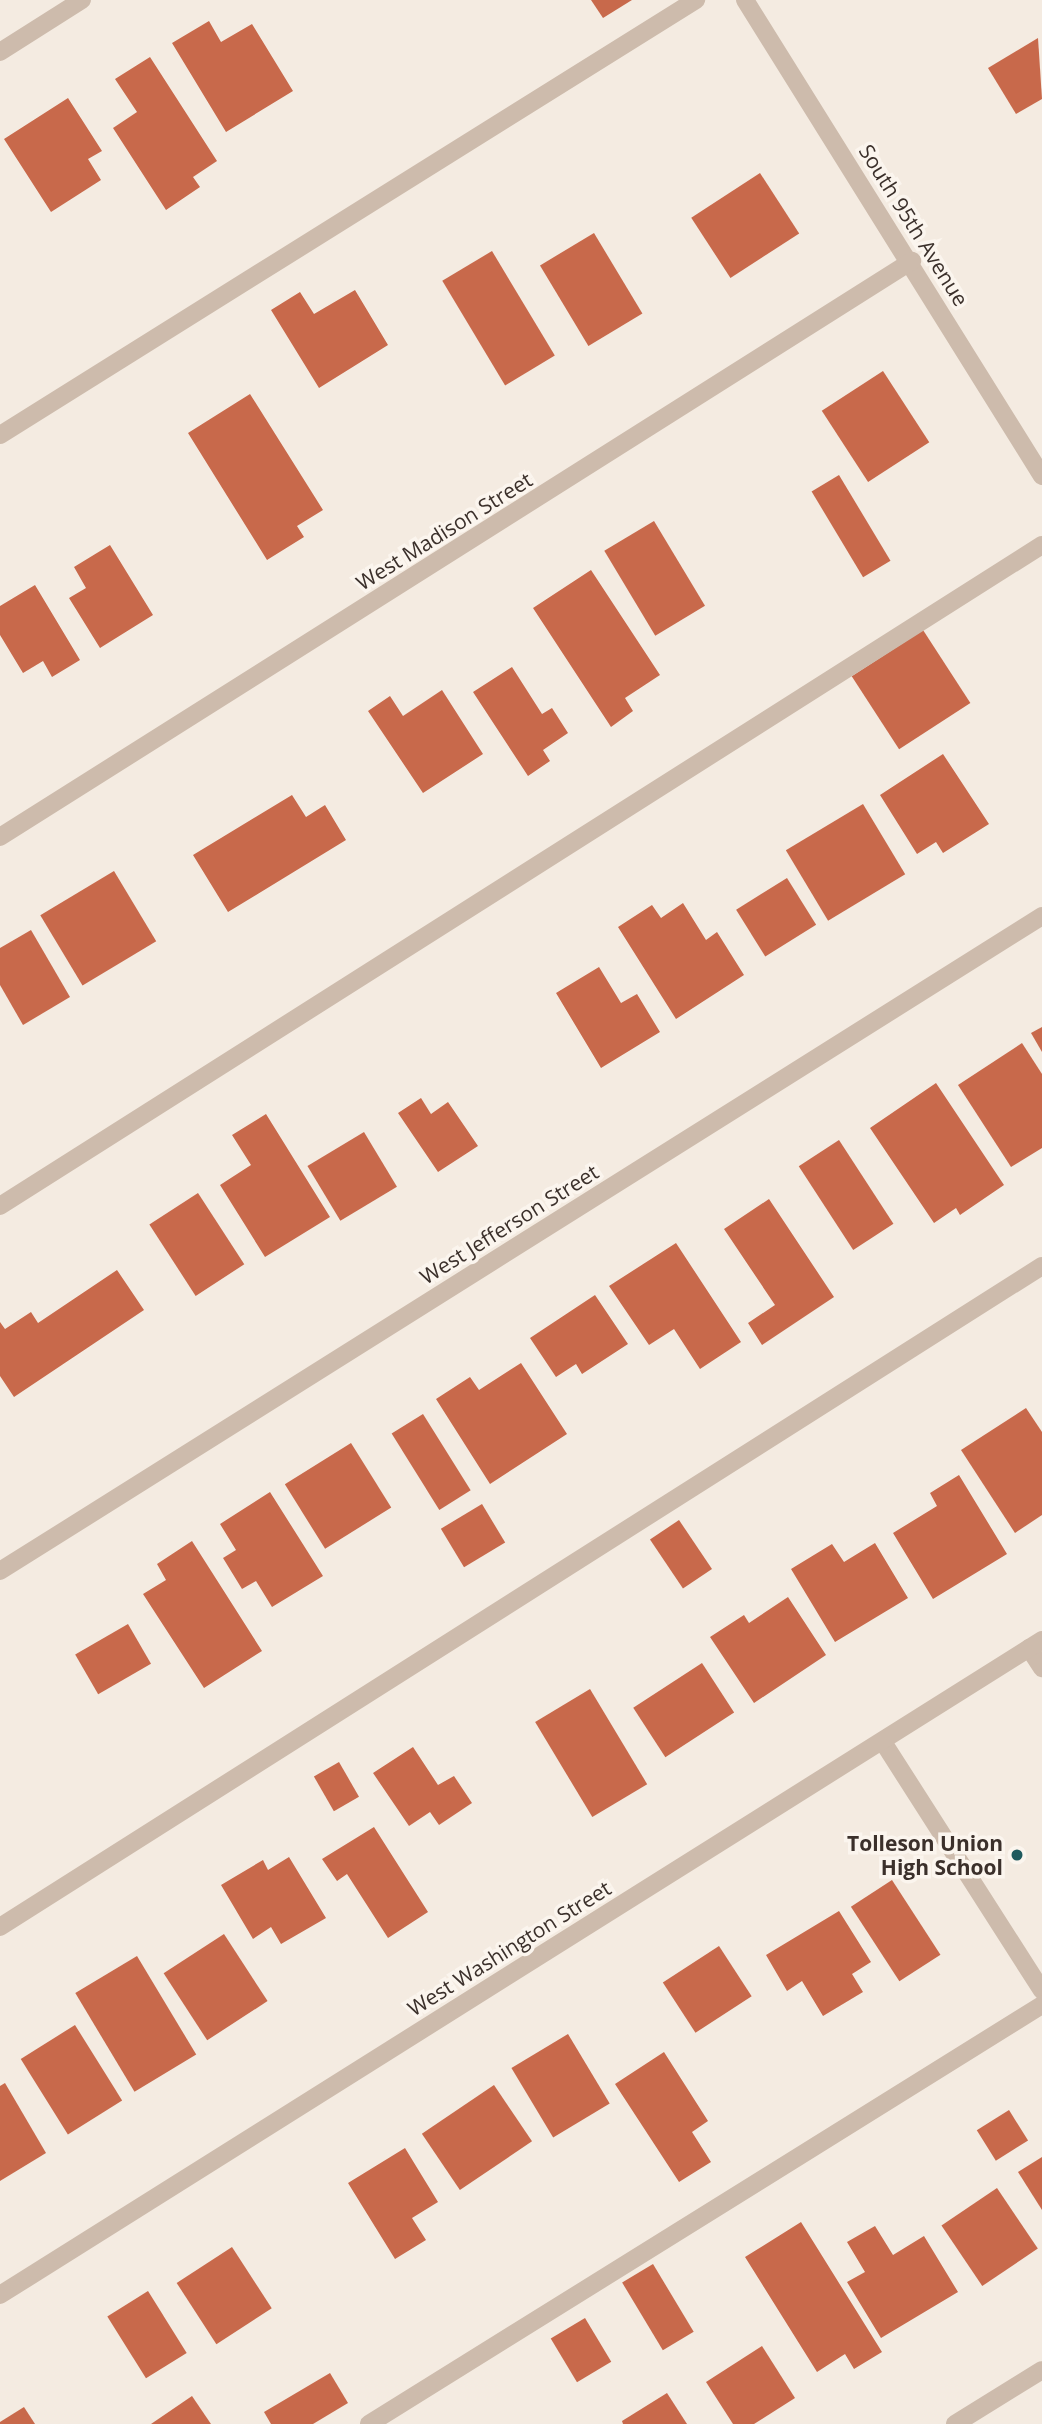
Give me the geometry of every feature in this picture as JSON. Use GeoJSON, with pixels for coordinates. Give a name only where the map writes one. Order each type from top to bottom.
{"type":"FeatureCollection","features":[{"type":"Feature","properties":{"kind":"street"},"geometry":{"type":"LineString","coordinates":[[0,52],[82,0]]}},
{"type":"Feature","properties":{"kind":"street"},"geometry":{"type":"LineString","coordinates":[[0,435],[696,0]]}},
{"type":"Feature","properties":{"kind":"street","name":"South 95th Avenue"},"geometry":{"type":"LineString","coordinates":[[745,0],[912,261],[1042,476]]}},
{"type":"Feature","properties":{"kind":"street","name":"West Madison Street"},"geometry":{"type":"LineString","coordinates":[[0,838],[912,261]]}},
{"type":"Feature","properties":{"kind":"street"},"geometry":{"type":"LineString","coordinates":[[0,1206],[1042,545]]}},
{"type":"Feature","properties":{"kind":"street","name":"West Jefferson Street"},"geometry":{"type":"LineString","coordinates":[[0,1572],[1042,916]]}},
{"type":"Feature","properties":{"kind":"street"},"geometry":{"type":"LineString","coordinates":[[0,1927],[1042,1266]]}},
{"type":"Feature","properties":{"kind":"street"},"geometry":{"type":"LineString","coordinates":[[1036,1644],[1042,1668]]}},
{"type":"Feature","properties":{"kind":"street","name":"West Washington Street"},"geometry":{"type":"LineString","coordinates":[[0,2295],[1036,1644]]}},
{"type":"Feature","properties":{"kind":"street"},"geometry":{"type":"LineString","coordinates":[[883,1742],[1042,1991]]}},
{"type":"Feature","properties":{"kind":"street"},"geometry":{"type":"LineString","coordinates":[[369,2424],[1042,2005]]}},
{"type":"Feature","properties":{"kind":"street"},"geometry":{"type":"LineString","coordinates":[[955,2424],[1042,2370]]}},
{"type":"Feature","properties":{"kind":"building"},"geometry":{"type":"Polygon","coordinates":[[[591,0],[632,0],[603,18],[591,0]]]}},
{"type":"Feature","properties":{"kind":"building"},"geometry":{"type":"Polygon","coordinates":[[[209,21],[221,42],[252,24],[293,91],[226,132],[172,43],[209,21]]]}},
{"type":"Feature","properties":{"kind":"building"},"geometry":{"type":"Polygon","coordinates":[[[1038,38],[1042,99],[1016,114],[988,68],[1038,38]]]}},
{"type":"Feature","properties":{"kind":"building"},"geometry":{"type":"Polygon","coordinates":[[[150,57],[217,161],[193,177],[200,187],[166,210],[113,128],[137,112],[115,79],[150,57]]]}},
{"type":"Feature","properties":{"kind":"building"},"geometry":{"type":"Polygon","coordinates":[[[68,98],[102,151],[88,159],[101,180],[51,212],[4,139],[68,98]]]}},
{"type":"Feature","properties":{"kind":"building"},"geometry":{"type":"Polygon","coordinates":[[[760,173],[799,233],[730,278],[691,218],[760,173]]]}},
{"type":"Feature","properties":{"kind":"building"},"geometry":{"type":"Polygon","coordinates":[[[594,233],[642,314],[588,346],[540,265],[594,233]]]}},
{"type":"Feature","properties":{"kind":"building"},"geometry":{"type":"Polygon","coordinates":[[[492,251],[555,356],[505,385],[442,281],[492,251]]]}},
{"type":"Feature","properties":{"kind":"building"},"geometry":{"type":"Polygon","coordinates":[[[355,290],[388,345],[319,388],[271,310],[300,292],[314,314],[355,290]]]}},
{"type":"Feature","properties":{"kind":"building"},"geometry":{"type":"Polygon","coordinates":[[[883,371],[929,442],[868,482],[822,411],[883,371]]]}},
{"type":"Feature","properties":{"kind":"building"},"geometry":{"type":"Polygon","coordinates":[[[250,394],[323,510],[297,526],[304,537],[267,560],[188,433],[250,394]]]}},
{"type":"Feature","properties":{"kind":"building"},"geometry":{"type":"Polygon","coordinates":[[[839,475],[891,561],[863,577],[812,491],[839,475]]]}},
{"type":"Feature","properties":{"kind":"building"},"geometry":{"type":"Polygon","coordinates":[[[654,521],[705,606],[655,636],[604,551],[654,521]]]}},
{"type":"Feature","properties":{"kind":"building"},"geometry":{"type":"Polygon","coordinates":[[[110,545],[153,615],[100,648],[69,598],[86,588],[74,567],[110,545]]]}},
{"type":"Feature","properties":{"kind":"building"},"geometry":{"type":"Polygon","coordinates":[[[591,570],[660,675],[625,698],[633,711],[611,727],[533,608],[591,570]]]}},
{"type":"Feature","properties":{"kind":"building"},"geometry":{"type":"Polygon","coordinates":[[[35,585],[80,660],[52,677],[43,661],[23,673],[0,635],[0,606],[35,585]]]}},
{"type":"Feature","properties":{"kind":"building"},"geometry":{"type":"Polygon","coordinates":[[[923,630],[970,703],[899,749],[852,676],[923,630]]]}},
{"type":"Feature","properties":{"kind":"building"},"geometry":{"type":"Polygon","coordinates":[[[512,667],[542,714],[552,708],[568,733],[543,750],[550,761],[528,776],[473,692],[512,667]]]}},
{"type":"Feature","properties":{"kind":"building"},"geometry":{"type":"Polygon","coordinates":[[[442,690],[483,754],[423,793],[368,711],[390,696],[403,716],[442,690]]]}},
{"type":"Feature","properties":{"kind":"building"},"geometry":{"type":"Polygon","coordinates":[[[943,754],[989,824],[943,853],[936,842],[917,854],[880,795],[943,754]]]}},
{"type":"Feature","properties":{"kind":"building"},"geometry":{"type":"Polygon","coordinates":[[[292,795],[306,817],[325,805],[346,840],[228,912],[193,855],[292,795]]]}},
{"type":"Feature","properties":{"kind":"building"},"geometry":{"type":"Polygon","coordinates":[[[863,804],[905,874],[828,921],[786,850],[863,804]]]}},
{"type":"Feature","properties":{"kind":"building"},"geometry":{"type":"Polygon","coordinates":[[[114,871],[156,941],[83,986],[40,915],[114,871]]]}},
{"type":"Feature","properties":{"kind":"building"},"geometry":{"type":"Polygon","coordinates":[[[787,878],[816,925],[765,956],[736,910],[787,878]]]}},
{"type":"Feature","properties":{"kind":"building"},"geometry":{"type":"Polygon","coordinates":[[[683,903],[706,940],[717,932],[744,975],[676,1019],[618,927],[652,905],[661,918],[683,903]]]}},
{"type":"Feature","properties":{"kind":"building"},"geometry":{"type":"Polygon","coordinates":[[[31,930],[70,997],[23,1025],[0,985],[0,948],[31,930]]]}},
{"type":"Feature","properties":{"kind":"building"},"geometry":{"type":"Polygon","coordinates":[[[599,967],[621,1003],[637,994],[660,1032],[601,1068],[556,993],[599,967]]]}},
{"type":"Feature","properties":{"kind":"building"},"geometry":{"type":"Polygon","coordinates":[[[1042,1027],[1042,1052],[1031,1033],[1042,1027]]]}},
{"type":"Feature","properties":{"kind":"building"},"geometry":{"type":"Polygon","coordinates":[[[1022,1043],[1042,1074],[1042,1148],[1011,1167],[958,1085],[1022,1043]]]}},
{"type":"Feature","properties":{"kind":"building"},"geometry":{"type":"Polygon","coordinates":[[[936,1083],[1004,1185],[960,1215],[956,1208],[934,1223],[870,1128],[936,1083]]]}},
{"type":"Feature","properties":{"kind":"building"},"geometry":{"type":"Polygon","coordinates":[[[421,1098],[431,1114],[448,1102],[478,1146],[438,1172],[398,1113],[421,1098]]]}},
{"type":"Feature","properties":{"kind":"building"},"geometry":{"type":"Polygon","coordinates":[[[266,1114],[330,1217],[265,1257],[220,1185],[251,1165],[232,1135],[266,1114]]]}},
{"type":"Feature","properties":{"kind":"building"},"geometry":{"type":"Polygon","coordinates":[[[364,1132],[397,1187],[340,1221],[307,1166],[364,1132]]]}},
{"type":"Feature","properties":{"kind":"building"},"geometry":{"type":"Polygon","coordinates":[[[839,1140],[893,1224],[853,1250],[799,1166],[839,1140]]]}},
{"type":"Feature","properties":{"kind":"building"},"geometry":{"type":"Polygon","coordinates":[[[198,1193],[244,1264],[196,1296],[149,1225],[198,1193]]]}},
{"type":"Feature","properties":{"kind":"building"},"geometry":{"type":"Polygon","coordinates":[[[769,1199],[834,1297],[762,1345],[748,1323],[775,1305],[724,1229],[769,1199]]]}},
{"type":"Feature","properties":{"kind":"building"},"geometry":{"type":"Polygon","coordinates":[[[676,1243],[741,1342],[700,1369],[674,1329],[649,1345],[609,1286],[676,1243]]]}},
{"type":"Feature","properties":{"kind":"building"},"geometry":{"type":"Polygon","coordinates":[[[117,1270],[144,1310],[14,1397],[0,1376],[0,1322],[5,1329],[31,1312],[38,1323],[117,1270]]]}},
{"type":"Feature","properties":{"kind":"building"},"geometry":{"type":"Polygon","coordinates":[[[595,1295],[628,1344],[582,1374],[576,1364],[556,1377],[530,1338],[595,1295]]]}},
{"type":"Feature","properties":{"kind":"building"},"geometry":{"type":"Polygon","coordinates":[[[521,1363],[567,1434],[490,1484],[436,1399],[470,1377],[479,1390],[521,1363]]]}},
{"type":"Feature","properties":{"kind":"building"},"geometry":{"type":"Polygon","coordinates":[[[1026,1408],[1042,1432],[1042,1515],[1015,1533],[961,1450],[1026,1408]]]}},
{"type":"Feature","properties":{"kind":"building"},"geometry":{"type":"Polygon","coordinates":[[[423,1414],[471,1490],[439,1510],[392,1434],[423,1414]]]}},
{"type":"Feature","properties":{"kind":"building"},"geometry":{"type":"Polygon","coordinates":[[[351,1443],[391,1507],[325,1549],[285,1484],[351,1443]]]}},
{"type":"Feature","properties":{"kind":"building"},"geometry":{"type":"Polygon","coordinates":[[[959,1475],[1007,1554],[933,1599],[893,1533],[937,1506],[930,1493],[959,1475]]]}},
{"type":"Feature","properties":{"kind":"building"},"geometry":{"type":"Polygon","coordinates":[[[270,1492],[323,1576],[272,1607],[256,1581],[242,1589],[223,1558],[236,1550],[220,1524],[270,1492]]]}},
{"type":"Feature","properties":{"kind":"building"},"geometry":{"type":"Polygon","coordinates":[[[482,1504],[505,1543],[464,1567],[441,1529],[482,1504]]]}},
{"type":"Feature","properties":{"kind":"building"},"geometry":{"type":"Polygon","coordinates":[[[679,1520],[712,1569],[683,1588],[650,1540],[679,1520]]]}},
{"type":"Feature","properties":{"kind":"building"},"geometry":{"type":"Polygon","coordinates":[[[192,1541],[262,1651],[204,1688],[143,1594],[166,1580],[157,1564],[192,1541]]]}},
{"type":"Feature","properties":{"kind":"building"},"geometry":{"type":"Polygon","coordinates":[[[875,1543],[908,1598],[835,1642],[791,1569],[832,1544],[844,1562],[875,1543]]]}},
{"type":"Feature","properties":{"kind":"building"},"geometry":{"type":"Polygon","coordinates":[[[788,1597],[826,1655],[754,1703],[710,1637],[744,1615],[749,1623],[788,1597]]]}},
{"type":"Feature","properties":{"kind":"building"},"geometry":{"type":"Polygon","coordinates":[[[128,1624],[151,1664],[98,1694],[75,1654],[128,1624]]]}},
{"type":"Feature","properties":{"kind":"building"},"geometry":{"type":"Polygon","coordinates":[[[702,1663],[734,1712],[665,1757],[633,1708],[702,1663]]]}},
{"type":"Feature","properties":{"kind":"building"},"geometry":{"type":"Polygon","coordinates":[[[590,1689],[647,1784],[592,1817],[535,1722],[590,1689]]]}},
{"type":"Feature","properties":{"kind":"building"},"geometry":{"type":"Polygon","coordinates":[[[413,1747],[438,1785],[454,1776],[472,1803],[439,1825],[430,1812],[409,1826],[373,1773],[413,1747]]]}},
{"type":"Feature","properties":{"kind":"building"},"geometry":{"type":"Polygon","coordinates":[[[339,1762],[359,1797],[334,1811],[314,1776],[339,1762]]]}},
{"type":"Feature","properties":{"kind":"building"},"geometry":{"type":"Polygon","coordinates":[[[374,1827],[428,1912],[388,1938],[347,1874],[337,1881],[322,1859],[374,1827]]]}},
{"type":"Feature","properties":{"kind":"building"},"geometry":{"type":"Polygon","coordinates":[[[289,1857],[326,1918],[281,1944],[271,1927],[253,1939],[221,1885],[263,1860],[268,1870],[289,1857]]]}},
{"type":"Feature","properties":{"kind":"building"},"geometry":{"type":"Polygon","coordinates":[[[892,1880],[940,1955],[899,1981],[851,1907],[892,1880]]]}},
{"type":"Feature","properties":{"kind":"building"},"geometry":{"type":"Polygon","coordinates":[[[839,1911],[871,1962],[852,1974],[863,1992],[823,2016],[802,1981],[787,1991],[766,1955],[839,1911]]]}},
{"type":"Feature","properties":{"kind":"building"},"geometry":{"type":"Polygon","coordinates":[[[224,1934],[268,2001],[207,2040],[164,1973],[224,1934]]]}},
{"type":"Feature","properties":{"kind":"building"},"geometry":{"type":"Polygon","coordinates":[[[719,1946],[752,1996],[695,2033],[663,1982],[719,1946]]]}},
{"type":"Feature","properties":{"kind":"building"},"geometry":{"type":"Polygon","coordinates":[[[137,1956],[196,2055],[135,2092],[75,1993],[137,1956]]]}},
{"type":"Feature","properties":{"kind":"building"},"geometry":{"type":"Polygon","coordinates":[[[75,2025],[122,2100],[68,2134],[21,2059],[75,2025]]]}},
{"type":"Feature","properties":{"kind":"building"},"geometry":{"type":"Polygon","coordinates":[[[568,2034],[610,2103],[553,2137],[511,2068],[568,2034]]]}},
{"type":"Feature","properties":{"kind":"building"},"geometry":{"type":"Polygon","coordinates":[[[664,2052],[708,2121],[692,2132],[711,2162],[679,2182],[615,2084],[664,2052]]]}},
{"type":"Feature","properties":{"kind":"building"},"geometry":{"type":"Polygon","coordinates":[[[5,2083],[46,2153],[0,2181],[0,2086],[5,2083]]]}},
{"type":"Feature","properties":{"kind":"building"},"geometry":{"type":"Polygon","coordinates":[[[494,2085],[532,2141],[460,2190],[422,2134],[494,2085]]]}},
{"type":"Feature","properties":{"kind":"building"},"geometry":{"type":"Polygon","coordinates":[[[1009,2110],[1028,2141],[996,2161],[977,2130],[1009,2110]]]}},
{"type":"Feature","properties":{"kind":"building"},"geometry":{"type":"Polygon","coordinates":[[[405,2148],[438,2202],[412,2218],[426,2240],[395,2259],[348,2183],[405,2148]]]}},
{"type":"Feature","properties":{"kind":"building"},"geometry":{"type":"Polygon","coordinates":[[[1042,2157],[1042,2210],[1018,2172],[1042,2157]]]}},
{"type":"Feature","properties":{"kind":"building"},"geometry":{"type":"Polygon","coordinates":[[[997,2188],[1038,2249],[982,2286],[941,2225],[997,2188]]]}},
{"type":"Feature","properties":{"kind":"building"},"geometry":{"type":"Polygon","coordinates":[[[801,2222],[882,2352],[854,2369],[845,2354],[817,2372],[745,2257],[801,2222]]]}},
{"type":"Feature","properties":{"kind":"building"},"geometry":{"type":"Polygon","coordinates":[[[875,2226],[893,2255],[924,2236],[958,2292],[881,2338],[847,2282],[865,2272],[847,2242],[875,2226]]]}},
{"type":"Feature","properties":{"kind":"building"},"geometry":{"type":"Polygon","coordinates":[[[232,2247],[272,2308],[216,2344],[177,2283],[232,2247]]]}},
{"type":"Feature","properties":{"kind":"building"},"geometry":{"type":"Polygon","coordinates":[[[653,2264],[694,2332],[663,2350],[622,2283],[653,2264]]]}},
{"type":"Feature","properties":{"kind":"building"},"geometry":{"type":"Polygon","coordinates":[[[148,2291],[187,2353],[146,2378],[107,2316],[148,2291]]]}},
{"type":"Feature","properties":{"kind":"building"},"geometry":{"type":"Polygon","coordinates":[[[585,2318],[611,2362],[577,2382],[551,2339],[585,2318]]]}},
{"type":"Feature","properties":{"kind":"building"},"geometry":{"type":"Polygon","coordinates":[[[762,2346],[795,2398],[754,2424],[733,2424],[706,2382],[762,2346]]]}},
{"type":"Feature","properties":{"kind":"building"},"geometry":{"type":"Polygon","coordinates":[[[330,2373],[348,2403],[313,2424],[271,2424],[264,2412],[330,2373]]]}},
{"type":"Feature","properties":{"kind":"building"},"geometry":{"type":"Polygon","coordinates":[[[667,2393],[687,2424],[623,2424],[622,2421],[667,2393]]]}},
{"type":"Feature","properties":{"kind":"building"},"geometry":{"type":"Polygon","coordinates":[[[192,2396],[211,2424],[151,2424],[192,2396]]]}},
{"type":"Feature","properties":{"kind":"building"},"geometry":{"type":"Polygon","coordinates":[[[24,2407],[35,2424],[0,2424],[0,2422],[24,2407]]]}},
{"type":"Feature","properties":{"kind":"place","name":"Tolleson Union High School"},"geometry":{"type":"Point","coordinates":[1017,1855]}}]}
